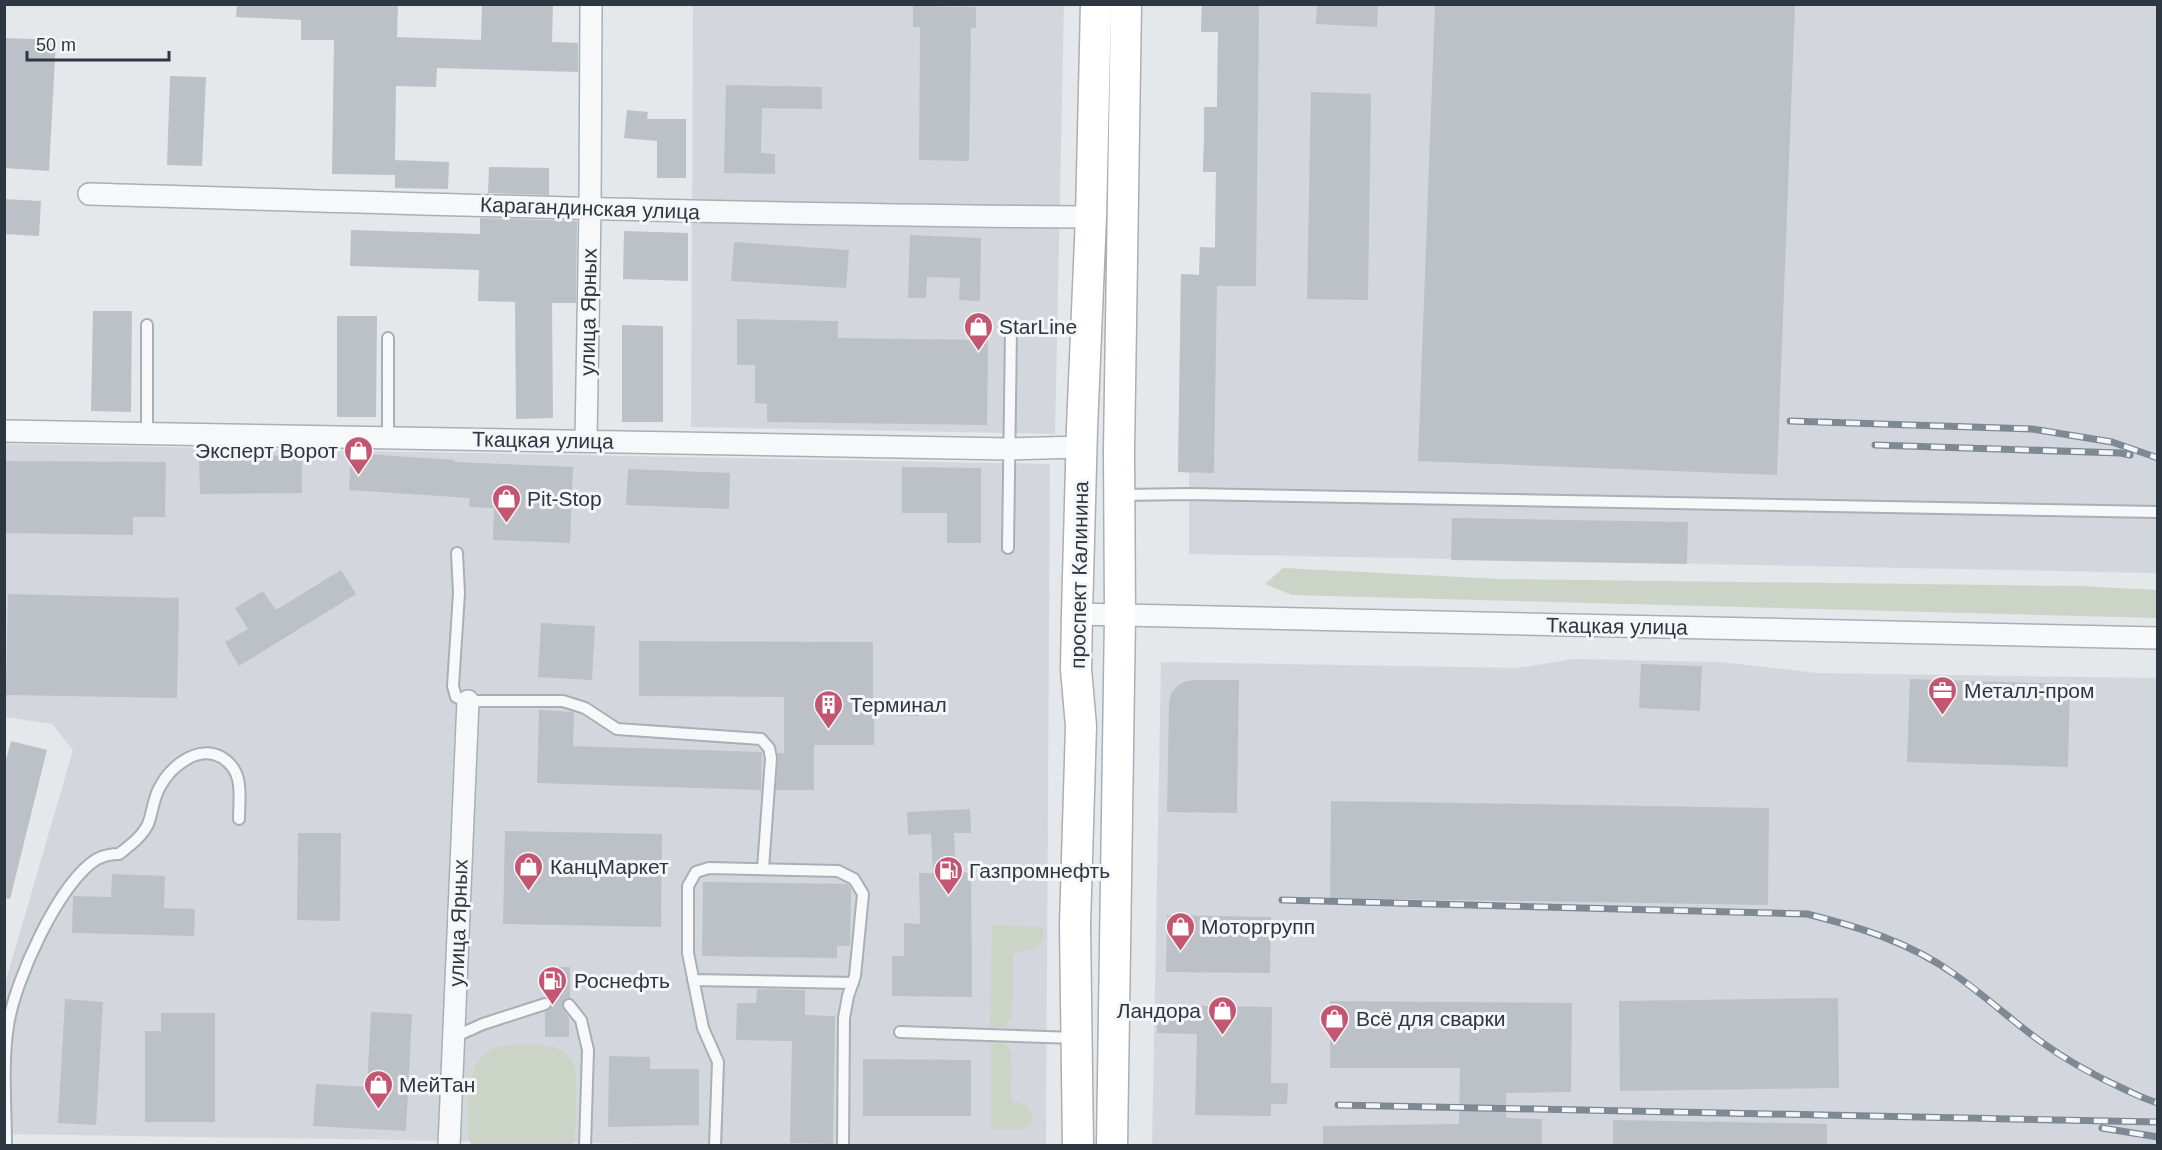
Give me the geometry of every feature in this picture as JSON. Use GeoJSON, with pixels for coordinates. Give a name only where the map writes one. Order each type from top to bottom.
{"type":"FeatureCollection","features":[{"type":"Feature","properties":{"kind":"main road","name":"проспект Калинина"},"geometry":{"type":"LineString","coordinates":[[1078,1146],[1076,925],[1081,726],[1076,669],[1082,447],[1092,217],[1096,4]]}},
{"type":"Feature","properties":{"kind":"main road","name":"проспект Калинина"},"geometry":{"type":"LineString","coordinates":[[1112,1146],[1126,4]]}},
{"type":"Feature","properties":{"kind":"main road"},"geometry":{"type":"LineString","coordinates":[[1082,447],[1119,451]]}},
{"type":"Feature","properties":{"kind":"street","name":"улица Ярных"},"geometry":{"type":"LineString","coordinates":[[586,440],[591,4]]}},
{"type":"Feature","properties":{"kind":"street","name":"Карагандинская улица"},"geometry":{"type":"LineString","coordinates":[[89,194],[882,216],[1092,217]]}},
{"type":"Feature","properties":{"kind":"street","name":"Ткацкая улица"},"geometry":{"type":"LineString","coordinates":[[4,431],[1009,449],[1082,447]]}},
{"type":"Feature","properties":{"kind":"street","name":"Ткацкая улица"},"geometry":{"type":"LineString","coordinates":[[1077,614],[2157,638]]}},
{"type":"Feature","properties":{"kind":"street","name":"улица Ярных"},"geometry":{"type":"LineString","coordinates":[[449,1146],[468,701]]}},
{"type":"Feature","properties":{"kind":"lane"},"geometry":{"type":"LineString","coordinates":[[147,325],[147,434]]}},
{"type":"Feature","properties":{"kind":"lane"},"geometry":{"type":"LineString","coordinates":[[1008,548],[1011,329]]}},
{"type":"Feature","properties":{"kind":"lane"},"geometry":{"type":"LineString","coordinates":[[388,338],[388,437]]}},
{"type":"Feature","properties":{"kind":"lane"},"geometry":{"type":"LineString","coordinates":[[1119,495],[2157,512]]}},
{"type":"Feature","properties":{"kind":"lane"},"geometry":{"type":"LineString","coordinates":[[457,553],[459,593],[453,686],[456,697],[468,701],[563,701],[585,708],[617,729],[761,739],[769,748],[771,758],[763,869]]}},
{"type":"Feature","properties":{"kind":"lane"},"geometry":{"type":"LineString","coordinates":[[6,1146],[8,1025],[21,980],[39,939],[49,918],[70,886],[82,871],[97,860],[108,854],[119,854],[135,841],[147,825],[161,784],[176,766],[198,753],[214,753],[234,767],[240,779],[239,819]]}},
{"type":"Feature","properties":{"kind":"lane"},"geometry":{"type":"LineString","coordinates":[[715,1146],[718,1062],[703,1028],[688,953],[688,886],[696,872],[709,868],[838,871],[854,879],[863,894],[855,976],[844,1018],[843,1146]]}},
{"type":"Feature","properties":{"kind":"lane"},"geometry":{"type":"LineString","coordinates":[[693,980],[852,983]]}},
{"type":"Feature","properties":{"kind":"lane"},"geometry":{"type":"LineString","coordinates":[[454,1037],[483,1024],[546,1004]]}},
{"type":"Feature","properties":{"kind":"lane"},"geometry":{"type":"LineString","coordinates":[[570,1005],[581,1020],[588,1050],[585,1146]]}},
{"type":"Feature","properties":{"kind":"lane"},"geometry":{"type":"LineString","coordinates":[[900,1032],[1076,1038]]}},
{"type":"Feature","properties":{"kind":"shaded area"},"geometry":{"type":"Polygon","coordinates":[[[693,5],[1064,5],[1055,434],[691,427],[693,5]]]}},
{"type":"Feature","properties":{"kind":"shaded area"},"geometry":{"type":"Polygon","coordinates":[[[1202,5],[2157,5],[2157,573],[1189,554],[1189,473],[1178,472],[1181,274],[1199,275],[1200,247],[1215,247],[1216,172],[1203,172],[1204,107],[1217,107],[1218,32],[1201,32],[1202,5]]]}},
{"type":"Feature","properties":{"kind":"shaded area"},"geometry":{"type":"Polygon","coordinates":[[[5,444],[1050,464],[1046,1145],[714,1145],[5,1134],[4,987],[73,750],[52,724],[5,717],[5,444]]]}},
{"type":"Feature","properties":{"kind":"shaded area"},"geometry":{"type":"Polygon","coordinates":[[[1574,659],[1721,662],[1817,673],[2157,678],[2157,1145],[1152,1146],[1161,662],[1517,668],[1574,659]]]}},
{"type":"Feature","properties":{"kind":"green space"},"geometry":{"type":"Polygon","coordinates":[[[1283,568],[1500,579],[2080,586],[2157,590],[2157,618],[1292,595],[1265,584],[1283,568]]]}},
{"type":"Feature","properties":{"kind":"green space"},"geometry":{"type":"Polygon","coordinates":[[[992,925],[1044,927],[1042,941],[1036,948],[1013,953],[1012,1018],[1004,1027],[990,1027],[992,925]]]}},
{"type":"Feature","properties":{"kind":"green space"},"geometry":{"type":"Polygon","coordinates":[[[991,1042],[1002,1042],[1009,1048],[1012,1062],[1011,1101],[1027,1105],[1033,1117],[1024,1129],[991,1129],[991,1042]]]}},
{"type":"Feature","properties":{"kind":"green space"},"geometry":{"type":"Polygon","coordinates":[[[535,1044],[560,1050],[572,1061],[576,1079],[574,1143],[571,1146],[472,1145],[468,1139],[468,1098],[473,1071],[489,1051],[502,1046],[535,1044]]]}},
{"type":"Feature","properties":{"kind":"building"},"geometry":{"type":"Polygon","coordinates":[[[237,4],[398,4],[397,37],[481,40],[482,4],[553,4],[552,42],[578,43],[578,72],[437,68],[436,87],[396,86],[395,160],[449,162],[448,189],[395,188],[395,175],[332,174],[334,40],[301,40],[301,20],[236,17],[237,4]]]}},
{"type":"Feature","properties":{"kind":"building"},"geometry":{"type":"Polygon","coordinates":[[[1202,4],[1259,4],[1256,286],[1217,286],[1214,473],[1178,472],[1181,274],[1199,275],[1200,247],[1215,248],[1216,172],[1203,172],[1204,107],[1217,107],[1218,32],[1201,32],[1202,4]]]}},
{"type":"Feature","properties":{"kind":"building"},"geometry":{"type":"Polygon","coordinates":[[[1317,4],[1378,4],[1377,27],[1316,24],[1317,4]]]}},
{"type":"Feature","properties":{"kind":"building"},"geometry":{"type":"Polygon","coordinates":[[[1435,4],[1795,4],[1777,475],[1418,461],[1435,4]]]}},
{"type":"Feature","properties":{"kind":"building"},"geometry":{"type":"Polygon","coordinates":[[[913,6],[976,7],[976,28],[971,28],[969,161],[919,160],[920,27],[913,27],[913,6]]]}},
{"type":"Feature","properties":{"kind":"building"},"geometry":{"type":"Polygon","coordinates":[[[4,38],[56,40],[49,171],[4,168],[4,38]]]}},
{"type":"Feature","properties":{"kind":"building"},"geometry":{"type":"Polygon","coordinates":[[[170,76],[206,77],[202,166],[167,165],[170,76]]]}},
{"type":"Feature","properties":{"kind":"building"},"geometry":{"type":"Polygon","coordinates":[[[726,85],[822,87],[822,109],[762,108],[761,153],[775,154],[775,174],[724,173],[726,85]]]}},
{"type":"Feature","properties":{"kind":"building"},"geometry":{"type":"Polygon","coordinates":[[[1311,92],[1371,94],[1368,300],[1307,299],[1311,92]]]}},
{"type":"Feature","properties":{"kind":"building"},"geometry":{"type":"Polygon","coordinates":[[[627,110],[648,112],[647,119],[686,119],[686,178],[657,178],[657,141],[624,138],[627,110]]]}},
{"type":"Feature","properties":{"kind":"building"},"geometry":{"type":"Polygon","coordinates":[[[489,167],[549,168],[549,195],[488,193],[489,167]]]}},
{"type":"Feature","properties":{"kind":"building"},"geometry":{"type":"Polygon","coordinates":[[[4,199],[41,201],[39,236],[4,234],[4,199]]]}},
{"type":"Feature","properties":{"kind":"building"},"geometry":{"type":"Polygon","coordinates":[[[480,218],[577,221],[576,303],[552,303],[553,418],[516,419],[515,302],[478,301],[479,270],[350,266],[351,230],[480,234],[480,218]]]}},
{"type":"Feature","properties":{"kind":"building"},"geometry":{"type":"Polygon","coordinates":[[[624,231],[688,233],[688,281],[623,279],[624,231]]]}},
{"type":"Feature","properties":{"kind":"building"},"geometry":{"type":"Polygon","coordinates":[[[910,235],[981,238],[980,301],[959,300],[960,278],[927,277],[926,298],[908,298],[910,235]]]}},
{"type":"Feature","properties":{"kind":"building"},"geometry":{"type":"Polygon","coordinates":[[[734,242],[849,250],[846,288],[731,281],[734,242]]]}},
{"type":"Feature","properties":{"kind":"building"},"geometry":{"type":"Polygon","coordinates":[[[93,311],[132,311],[131,412],[91,411],[93,311]]]}},
{"type":"Feature","properties":{"kind":"building"},"geometry":{"type":"Polygon","coordinates":[[[337,316],[377,316],[376,417],[337,417],[337,316]]]}},
{"type":"Feature","properties":{"kind":"building"},"geometry":{"type":"Polygon","coordinates":[[[737,319],[838,321],[838,338],[988,340],[987,425],[767,422],[767,404],[755,403],[755,365],[737,365],[737,319]]]}},
{"type":"Feature","properties":{"kind":"building"},"geometry":{"type":"Polygon","coordinates":[[[622,325],[663,326],[663,422],[622,422],[622,325]]]}},
{"type":"Feature","properties":{"kind":"building"},"geometry":{"type":"Polygon","coordinates":[[[351,453],[454,460],[454,462],[573,467],[570,543],[493,540],[494,508],[469,507],[470,498],[349,490],[351,453]]]}},
{"type":"Feature","properties":{"kind":"building"},"geometry":{"type":"Polygon","coordinates":[[[302,455],[302,493],[200,494],[199,457],[302,455]]]}},
{"type":"Feature","properties":{"kind":"building"},"geometry":{"type":"Polygon","coordinates":[[[4,461],[166,462],[165,517],[133,517],[133,535],[4,533],[4,461]]]}},
{"type":"Feature","properties":{"kind":"building"},"geometry":{"type":"Polygon","coordinates":[[[902,467],[981,468],[981,543],[947,543],[947,513],[902,513],[902,467]]]}},
{"type":"Feature","properties":{"kind":"building"},"geometry":{"type":"Polygon","coordinates":[[[628,469],[730,473],[729,509],[626,505],[628,469]]]}},
{"type":"Feature","properties":{"kind":"building"},"geometry":{"type":"Polygon","coordinates":[[[1452,518],[1688,522],[1687,564],[1451,560],[1452,518]]]}},
{"type":"Feature","properties":{"kind":"building"},"geometry":{"type":"Polygon","coordinates":[[[341,570],[356,594],[239,666],[225,642],[248,629],[235,608],[263,591],[276,610],[341,570]]]}},
{"type":"Feature","properties":{"kind":"building"},"geometry":{"type":"Polygon","coordinates":[[[8,594],[179,598],[177,698],[6,695],[8,594]]]}},
{"type":"Feature","properties":{"kind":"building"},"geometry":{"type":"Polygon","coordinates":[[[541,623],[595,626],[592,680],[538,677],[541,623]]]}},
{"type":"Feature","properties":{"kind":"building"},"geometry":{"type":"Polygon","coordinates":[[[639,641],[873,642],[873,698],[919,698],[919,716],[874,715],[874,745],[814,745],[814,790],[776,790],[778,753],[784,753],[784,697],[639,696],[639,641]]]}},
{"type":"Feature","properties":{"kind":"building"},"geometry":{"type":"Polygon","coordinates":[[[1641,664],[1702,666],[1700,711],[1639,708],[1641,664]]]}},
{"type":"Feature","properties":{"kind":"building"},"geometry":{"type":"Polygon","coordinates":[[[1910,679],[2070,684],[2068,767],[1907,762],[1910,679]]]}},
{"type":"Feature","properties":{"kind":"building"},"geometry":{"type":"Polygon","coordinates":[[[1193,680],[1239,680],[1237,813],[1167,812],[1169,703],[1176,687],[1193,680]]]}},
{"type":"Feature","properties":{"kind":"building"},"geometry":{"type":"Polygon","coordinates":[[[539,710],[574,712],[573,746],[762,752],[761,790],[537,783],[539,710]]]}},
{"type":"Feature","properties":{"kind":"building"},"geometry":{"type":"Polygon","coordinates":[[[11,741],[47,750],[10,899],[4,898],[4,767],[11,741]]]}},
{"type":"Feature","properties":{"kind":"building"},"geometry":{"type":"Polygon","coordinates":[[[1331,801],[1769,808],[1768,905],[1330,898],[1331,801]]]}},
{"type":"Feature","properties":{"kind":"building"},"geometry":{"type":"Polygon","coordinates":[[[970,809],[971,833],[954,833],[956,873],[971,872],[972,997],[892,996],[892,956],[904,956],[904,923],[920,924],[919,873],[933,873],[931,834],[908,835],[907,812],[970,809]]]}},
{"type":"Feature","properties":{"kind":"building"},"geometry":{"type":"Polygon","coordinates":[[[505,831],[662,834],[661,927],[503,924],[505,831]]]}},
{"type":"Feature","properties":{"kind":"building"},"geometry":{"type":"Polygon","coordinates":[[[298,833],[341,833],[340,921],[297,920],[298,833]]]}},
{"type":"Feature","properties":{"kind":"building"},"geometry":{"type":"Polygon","coordinates":[[[112,874],[165,876],[164,908],[195,909],[194,936],[72,933],[73,896],[111,897],[112,874]]]}},
{"type":"Feature","properties":{"kind":"building"},"geometry":{"type":"Polygon","coordinates":[[[703,882],[848,884],[851,889],[850,946],[837,946],[837,958],[702,956],[703,882]]]}},
{"type":"Feature","properties":{"kind":"building"},"geometry":{"type":"Polygon","coordinates":[[[1167,915],[1271,917],[1270,973],[1166,972],[1167,915]]]}},
{"type":"Feature","properties":{"kind":"building"},"geometry":{"type":"Polygon","coordinates":[[[546,967],[570,967],[570,998],[564,1000],[562,1006],[569,1018],[569,1037],[545,1037],[545,1012],[552,1005],[550,999],[546,997],[546,967]]]}},
{"type":"Feature","properties":{"kind":"building"},"geometry":{"type":"Polygon","coordinates":[[[757,989],[805,990],[805,1015],[835,1016],[833,1144],[790,1143],[792,1041],[736,1040],[737,1003],[756,1003],[757,989]]]}},
{"type":"Feature","properties":{"kind":"building"},"geometry":{"type":"Polygon","coordinates":[[[1838,998],[1839,1088],[1620,1091],[1619,1001],[1838,998]]]}},
{"type":"Feature","properties":{"kind":"building"},"geometry":{"type":"Polygon","coordinates":[[[65,999],[103,1002],[96,1125],[58,1123],[65,999]]]}},
{"type":"Feature","properties":{"kind":"building"},"geometry":{"type":"Polygon","coordinates":[[[1330,1001],[1572,1003],[1571,1092],[1506,1093],[1506,1118],[1542,1119],[1542,1146],[1323,1146],[1323,1126],[1459,1124],[1460,1068],[1330,1068],[1330,1001]]]}},
{"type":"Feature","properties":{"kind":"building"},"geometry":{"type":"Polygon","coordinates":[[[1158,1005],[1272,1007],[1271,1083],[1288,1083],[1287,1104],[1271,1104],[1271,1116],[1195,1115],[1197,1034],[1157,1033],[1158,1005]]]}},
{"type":"Feature","properties":{"kind":"building"},"geometry":{"type":"Polygon","coordinates":[[[371,1012],[412,1014],[406,1131],[313,1126],[316,1084],[367,1087],[371,1012]]]}},
{"type":"Feature","properties":{"kind":"building"},"geometry":{"type":"Polygon","coordinates":[[[161,1013],[215,1013],[215,1122],[145,1122],[145,1031],[161,1031],[161,1013]]]}},
{"type":"Feature","properties":{"kind":"building"},"geometry":{"type":"Polygon","coordinates":[[[609,1056],[650,1057],[650,1069],[699,1069],[699,1125],[608,1127],[609,1056]]]}},
{"type":"Feature","properties":{"kind":"building"},"geometry":{"type":"Polygon","coordinates":[[[863,1059],[971,1060],[971,1116],[863,1116],[863,1059]]]}},
{"type":"Feature","properties":{"kind":"building"},"geometry":{"type":"Polygon","coordinates":[[[1613,1120],[1827,1124],[1827,1146],[1613,1146],[1613,1120]]]}},
{"type":"Feature","properties":{"kind":"railway"},"geometry":{"type":"LineString","coordinates":[[1790,421],[2032,429],[2112,442],[2158,458]]}},
{"type":"Feature","properties":{"kind":"railway"},"geometry":{"type":"LineString","coordinates":[[1875,445],[2130,455]]}},
{"type":"Feature","properties":{"kind":"railway"},"geometry":{"type":"LineString","coordinates":[[1282,900],[1807,914],[1864,930],[1919,953],[1954,974],[2060,1055],[2102,1079],[2158,1103]]}},
{"type":"Feature","properties":{"kind":"railway"},"geometry":{"type":"LineString","coordinates":[[1338,1105],[2158,1122]]}},
{"type":"Feature","properties":{"kind":"railway"},"geometry":{"type":"LineString","coordinates":[[2102,1128],[2158,1137]]}},
{"type":"Feature","properties":{"kind":"place","name":"StarLine"},"geometry":{"type":"Point","coordinates":[978,352]}},
{"type":"Feature","properties":{"kind":"place","name":"Эксперт Ворот"},"geometry":{"type":"Point","coordinates":[359,476]}},
{"type":"Feature","properties":{"kind":"place","name":"Pit-Stop"},"geometry":{"type":"Point","coordinates":[506,524]}},
{"type":"Feature","properties":{"kind":"place","name":"Металл-пром"},"geometry":{"type":"Point","coordinates":[1943,716]}},
{"type":"Feature","properties":{"kind":"place","name":"Терминал"},"geometry":{"type":"Point","coordinates":[829,730]}},
{"type":"Feature","properties":{"kind":"place","name":"КанцМаркет"},"geometry":{"type":"Point","coordinates":[529,892]}},
{"type":"Feature","properties":{"kind":"place","name":"Газпромнефть"},"geometry":{"type":"Point","coordinates":[948,896]}},
{"type":"Feature","properties":{"kind":"place","name":"Моторгрупп"},"geometry":{"type":"Point","coordinates":[1180,952]}},
{"type":"Feature","properties":{"kind":"place","name":"Роснефть"},"geometry":{"type":"Point","coordinates":[553,1006]}},
{"type":"Feature","properties":{"kind":"place","name":"Ландора"},"geometry":{"type":"Point","coordinates":[1222,1036]}},
{"type":"Feature","properties":{"kind":"place","name":"Всё для сварки"},"geometry":{"type":"Point","coordinates":[1335,1044]}},
{"type":"Feature","properties":{"kind":"place","name":"МейТан"},"geometry":{"type":"Point","coordinates":[378,1110]}}]}
